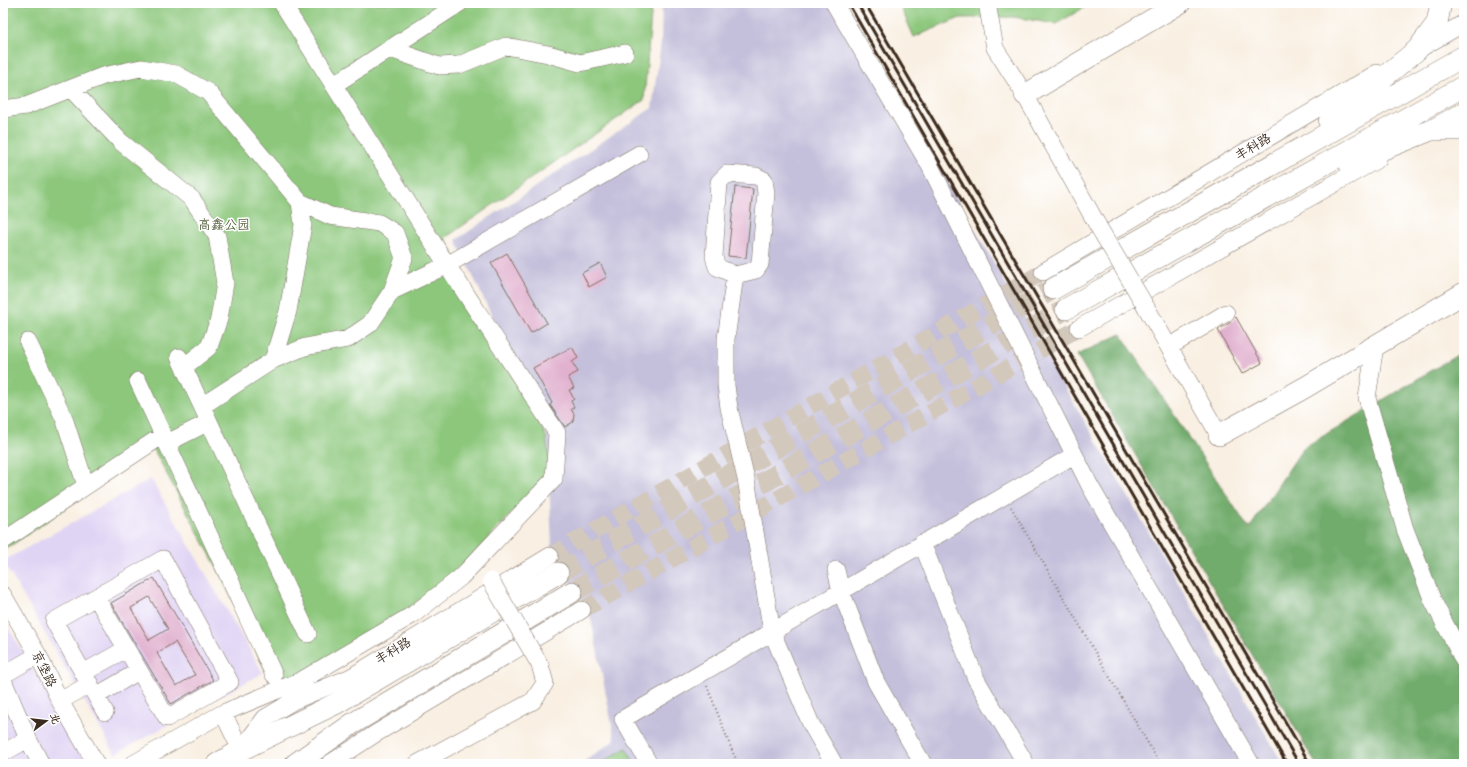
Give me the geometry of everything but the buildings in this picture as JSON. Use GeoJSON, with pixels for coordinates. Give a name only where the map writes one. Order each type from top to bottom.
{"type":"FeatureCollection","features":[{"type":"Feature","properties":{"kind":"main road"},"geometry":{"type":"LineString","coordinates":[[1025,96],[1180,3]]}},
{"type":"Feature","properties":{"kind":"main road"},"geometry":{"type":"LineString","coordinates":[[1282,160],[1416,50],[1437,23],[1441,3]]}},
{"type":"Feature","properties":{"kind":"main road","name":"丰科路"},"geometry":{"type":"LineString","coordinates":[[1048,281],[1282,160],[1464,56]]}},
{"type":"Feature","properties":{"kind":"main road"},"geometry":{"type":"LineString","coordinates":[[1066,309],[1464,86]]}},
{"type":"Feature","properties":{"kind":"main road"},"geometry":{"type":"LineString","coordinates":[[1290,184],[1353,162],[1431,130],[1464,130]]}},
{"type":"Feature","properties":{"kind":"main road"},"geometry":{"type":"LineString","coordinates":[[1220,435],[1304,388],[1464,293]]}},
{"type":"Feature","properties":{"kind":"main road","name":"丰科路"},"geometry":{"type":"LineString","coordinates":[[217,764],[241,750],[337,703],[554,564]]}},
{"type":"Feature","properties":{"kind":"main road"},"geometry":{"type":"LineString","coordinates":[[295,764],[352,724],[572,592]]}},
{"type":"Feature","properties":{"kind":"street"},"geometry":{"type":"LineString","coordinates":[[133,764],[223,713],[302,680],[414,614],[461,576],[554,479],[557,433],[447,265],[282,3]]}},
{"type":"Feature","properties":{"kind":"street"},"geometry":{"type":"LineString","coordinates":[[334,85],[460,3]]}},
{"type":"Feature","properties":{"kind":"street"},"geometry":{"type":"LineString","coordinates":[[834,3],[930,166],[1090,486],[1251,764]]}},
{"type":"Feature","properties":{"kind":"street"},"geometry":{"type":"LineString","coordinates":[[987,3],[995,48],[1025,96],[1098,226],[1220,435]]}},
{"type":"Feature","properties":{"kind":"street","name":"丰科路"},"geometry":{"type":"LineString","coordinates":[[1048,281],[1416,50],[1464,23]]}},
{"type":"Feature","properties":{"kind":"street"},"geometry":{"type":"LineString","coordinates":[[390,49],[439,66],[459,65],[506,46],[548,54],[580,63],[625,53]]}},
{"type":"Feature","properties":{"kind":"street"},"geometry":{"type":"LineString","coordinates":[[3,109],[26,106],[103,76],[141,68],[176,74],[208,92],[300,202],[330,216],[379,223],[395,233],[404,258],[392,291],[370,324],[348,339],[305,347],[273,360],[202,406]]}},
{"type":"Feature","properties":{"kind":"street"},"geometry":{"type":"LineString","coordinates":[[71,89],[121,142],[192,199],[217,236],[225,283],[219,319],[209,347],[182,362],[308,634]]}},
{"type":"Feature","properties":{"kind":"street"},"geometry":{"type":"LineString","coordinates":[[1079,328],[1464,110]]}},
{"type":"Feature","properties":{"kind":"street"},"geometry":{"type":"LineString","coordinates":[[392,291],[447,265],[639,154]]}},
{"type":"Feature","properties":{"kind":"street"},"geometry":{"type":"LineString","coordinates":[[727,174],[756,176],[764,180],[766,193],[760,264],[756,270],[735,275],[716,267],[714,257],[720,182],[727,174]]}},
{"type":"Feature","properties":{"kind":"street"},"geometry":{"type":"LineString","coordinates":[[273,360],[288,311],[303,225],[300,202]]}},
{"type":"Feature","properties":{"kind":"street"},"geometry":{"type":"LineString","coordinates":[[735,275],[726,339],[727,390],[729,408],[746,479],[772,632],[811,724],[834,764]]}},
{"type":"Feature","properties":{"kind":"street"},"geometry":{"type":"LineString","coordinates":[[1169,347],[1226,313]]}},
{"type":"Feature","properties":{"kind":"street"},"geometry":{"type":"LineString","coordinates":[[28,342],[64,418],[86,486]]}},
{"type":"Feature","properties":{"kind":"street"},"geometry":{"type":"LineString","coordinates":[[1375,346],[1367,398],[1405,529],[1433,601],[1464,661]]}},
{"type":"Feature","properties":{"kind":"street"},"geometry":{"type":"LineString","coordinates":[[138,381],[274,675]]}},
{"type":"Feature","properties":{"kind":"street"},"geometry":{"type":"LineString","coordinates":[[3,541],[86,486],[165,439],[210,422]]}},
{"type":"Feature","properties":{"kind":"street"},"geometry":{"type":"LineString","coordinates":[[649,764],[623,719],[1074,454]]}},
{"type":"Feature","properties":{"kind":"street"},"geometry":{"type":"LineString","coordinates":[[922,544],[976,679],[1026,764]]}},
{"type":"Feature","properties":{"kind":"street"},"geometry":{"type":"LineString","coordinates":[[96,597],[167,718],[230,682],[163,559],[96,597],[54,621],[105,712]]}},
{"type":"Feature","properties":{"kind":"street"},"geometry":{"type":"LineString","coordinates":[[417,764],[533,701],[545,683],[540,665],[478,559]]}},
{"type":"Feature","properties":{"kind":"street"},"geometry":{"type":"LineString","coordinates":[[836,570],[841,591],[876,682],[923,764]]}},
{"type":"Feature","properties":{"kind":"street","name":"京垡路"},"geometry":{"type":"LineString","coordinates":[[3,595],[35,650],[60,701],[96,764]]}},
{"type":"Feature","properties":{"kind":"street"},"geometry":{"type":"LineString","coordinates":[[329,764],[375,734],[582,610]]}},
{"type":"Feature","properties":{"kind":"street"},"geometry":{"type":"LineString","coordinates":[[60,701],[90,684],[126,649]]}},
{"type":"Feature","properties":{"kind":"street"},"geometry":{"type":"LineString","coordinates":[[3,663],[35,650]]}},
{"type":"Feature","properties":{"kind":"street"},"geometry":{"type":"LineString","coordinates":[[3,675],[35,650]]}},
{"type":"Feature","properties":{"kind":"street"},"geometry":{"type":"LineString","coordinates":[[90,684],[139,671]]}},
{"type":"Feature","properties":{"kind":"street"},"geometry":{"type":"LineString","coordinates":[[3,680],[28,739],[41,764]]}},
{"type":"Feature","properties":{"kind":"street"},"geometry":{"type":"LineString","coordinates":[[223,713],[241,750]]}},
{"type":"Feature","properties":{"kind":"street"},"geometry":{"type":"LineString","coordinates":[[3,753],[28,739]]}},
{"type":"Feature","properties":{"kind":"path"},"geometry":{"type":"LineString","coordinates":[[1005,495],[1160,764]]}},
{"type":"Feature","properties":{"kind":"path"},"geometry":{"type":"LineString","coordinates":[[702,673],[733,753],[739,764]]}},
{"type":"Feature","properties":{"kind":"shaded area"},"geometry":{"type":"Polygon","coordinates":[[[662,3],[846,3],[1063,384],[1283,764],[635,764],[626,748],[600,764],[580,764],[615,740],[591,619],[552,549],[547,433],[456,240],[652,108],[661,42],[662,3]]]}},
{"type":"Feature","properties":{"kind":"shaded area"},"geometry":{"type":"Polygon","coordinates":[[[151,479],[263,673],[115,754],[3,561],[151,479]]]}},
{"type":"Feature","properties":{"kind":"shaded area"},"geometry":{"type":"Polygon","coordinates":[[[3,619],[91,764],[3,764],[3,619]]]}},
{"type":"Feature","properties":{"kind":"green space","name":"高鑫公园"},"geometry":{"type":"Polygon","coordinates":[[[3,3],[652,3],[644,100],[445,238],[546,436],[551,471],[448,582],[318,666],[273,686],[220,573],[153,448],[3,551],[3,3]]]}},
{"type":"Feature","properties":{"kind":"green space"},"geometry":{"type":"Polygon","coordinates":[[[899,3],[1092,3],[1056,24],[1014,17],[960,18],[914,37],[899,3]]]}},
{"type":"Feature","properties":{"kind":"green space"},"geometry":{"type":"Polygon","coordinates":[[[1121,334],[1249,529],[1303,448],[1464,351],[1464,764],[1316,764],[1077,355],[1121,334]]]}},
{"type":"Feature","properties":{"kind":"green space"},"geometry":{"type":"Polygon","coordinates":[[[626,748],[635,764],[600,764],[626,748]]]}},
{"type":"Feature","properties":{"kind":"tunnel"},"geometry":{"type":"LineString","coordinates":[[550,556],[1043,272]]}},
{"type":"Feature","properties":{"kind":"tunnel"},"geometry":{"type":"LineString","coordinates":[[558,573],[1053,289]]}},
{"type":"Feature","properties":{"kind":"tunnel"},"geometry":{"type":"LineString","coordinates":[[572,592],[1066,309]]}},
{"type":"Feature","properties":{"kind":"tunnel"},"geometry":{"type":"LineString","coordinates":[[582,610],[1079,328]]}},
{"type":"Feature","properties":{"kind":"railway"},"geometry":{"type":"LineString","coordinates":[[848,3],[1287,764]]}},
{"type":"Feature","properties":{"kind":"railway"},"geometry":{"type":"LineString","coordinates":[[857,3],[1299,764]]}},
{"type":"Feature","properties":{"kind":"railway"},"geometry":{"type":"LineString","coordinates":[[865,3],[1310,764]]}}]}
